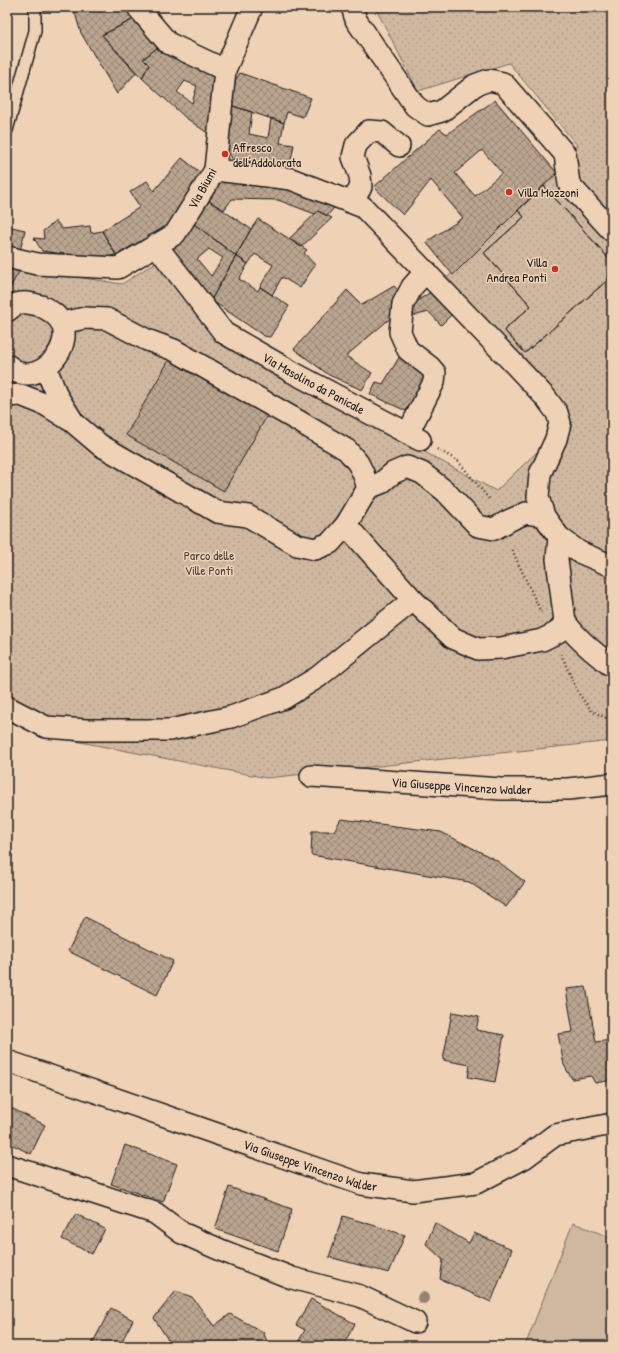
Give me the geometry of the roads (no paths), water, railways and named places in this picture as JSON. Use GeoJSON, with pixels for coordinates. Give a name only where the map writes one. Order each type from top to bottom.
{"type":"FeatureCollection","features":[{"type":"Feature","properties":{"kind":"street"},"geometry":{"type":"LineString","coordinates":[[139,7],[139,9],[168,43],[225,70]]}},
{"type":"Feature","properties":{"kind":"street","name":"Via Biumi"},"geometry":{"type":"LineString","coordinates":[[7,257],[38,264],[118,268],[175,234],[215,170],[225,70],[252,7]]}},
{"type":"Feature","properties":{"kind":"street"},"geometry":{"type":"LineString","coordinates":[[352,7],[356,20],[415,106],[428,114],[442,111],[475,84],[489,80],[504,83],[565,154],[569,184],[612,231]]}},
{"type":"Feature","properties":{"kind":"street"},"geometry":{"type":"LineString","coordinates":[[345,200],[361,187],[360,176],[353,157],[356,145],[368,131],[382,132],[400,146]]}},
{"type":"Feature","properties":{"kind":"street"},"geometry":{"type":"LineString","coordinates":[[215,170],[291,179],[363,207],[536,387],[557,412],[560,423],[556,439],[540,474],[538,497],[544,516],[559,537],[579,552],[612,566]]}},
{"type":"Feature","properties":{"kind":"street","name":"Via Masolino da Panicale"},"geometry":{"type":"LineString","coordinates":[[156,245],[224,333],[292,372],[414,436],[434,382],[434,373],[430,366],[408,350],[400,332],[403,304],[412,287],[426,272]]}},
{"type":"Feature","properties":{"kind":"street"},"geometry":{"type":"LineString","coordinates":[[7,311],[17,304],[33,303],[50,310],[62,323],[64,336],[55,359],[46,368],[34,374],[19,373],[7,365]]}},
{"type":"Feature","properties":{"kind":"street"},"geometry":{"type":"LineString","coordinates":[[62,323],[85,318],[108,319],[147,340],[174,350],[347,450],[358,463],[368,488]]}},
{"type":"Feature","properties":{"kind":"street"},"geometry":{"type":"LineString","coordinates":[[46,368],[57,396],[74,423]]}},
{"type":"Feature","properties":{"kind":"street"},"geometry":{"type":"LineString","coordinates":[[7,396],[21,395],[46,405],[74,423],[100,445],[217,512],[248,516],[297,545],[315,548],[330,543],[346,525],[368,488],[380,484],[393,473],[407,467],[422,473],[445,491],[478,526],[494,529],[526,513],[544,516]]}},
{"type":"Feature","properties":{"kind":"street"},"geometry":{"type":"LineString","coordinates":[[346,525],[413,600],[453,638],[478,648],[501,648],[542,640],[558,632],[565,622]]}},
{"type":"Feature","properties":{"kind":"street"},"geometry":{"type":"LineString","coordinates":[[559,537],[557,559],[565,622],[574,635],[591,651],[612,666]]}},
{"type":"Feature","properties":{"kind":"street"},"geometry":{"type":"LineString","coordinates":[[7,707],[46,727],[86,730],[170,730],[231,717],[284,698],[318,677],[413,600]]}},
{"type":"Feature","properties":{"kind":"street","name":"Via Giuseppe Vincenzo Walder"},"geometry":{"type":"LineString","coordinates":[[311,776],[501,789],[568,789],[612,784]]}},
{"type":"Feature","properties":{"kind":"street","name":"Via Giuseppe Vincenzo Walder"},"geometry":{"type":"LineString","coordinates":[[7,1061],[361,1184],[413,1191],[476,1183],[524,1158],[555,1135],[612,1124]]}},
{"type":"Feature","properties":{"kind":"street"},"geometry":{"type":"LineString","coordinates":[[7,1166],[81,1188],[155,1213],[182,1233],[223,1251],[292,1278],[360,1296],[415,1322]]}},
{"type":"Feature","properties":{"kind":"lane"},"geometry":{"type":"LineString","coordinates":[[7,130],[35,31],[36,7]]}},
{"type":"Feature","properties":{"kind":"place","name":"Affresco dell'Addolorata"},"geometry":{"type":"Point","coordinates":[225,154]}},
{"type":"Feature","properties":{"kind":"place","name":"Villa Mozzoni"},"geometry":{"type":"Point","coordinates":[509,192]}},
{"type":"Feature","properties":{"kind":"place","name":"Villa Andrea Ponti"},"geometry":{"type":"Point","coordinates":[555,269]}},
{"type":"Feature","properties":{"kind":"park label","name":"Parco delle Ville Ponti"},"geometry":{"type":"Point","coordinates":[209,562]}}]}
